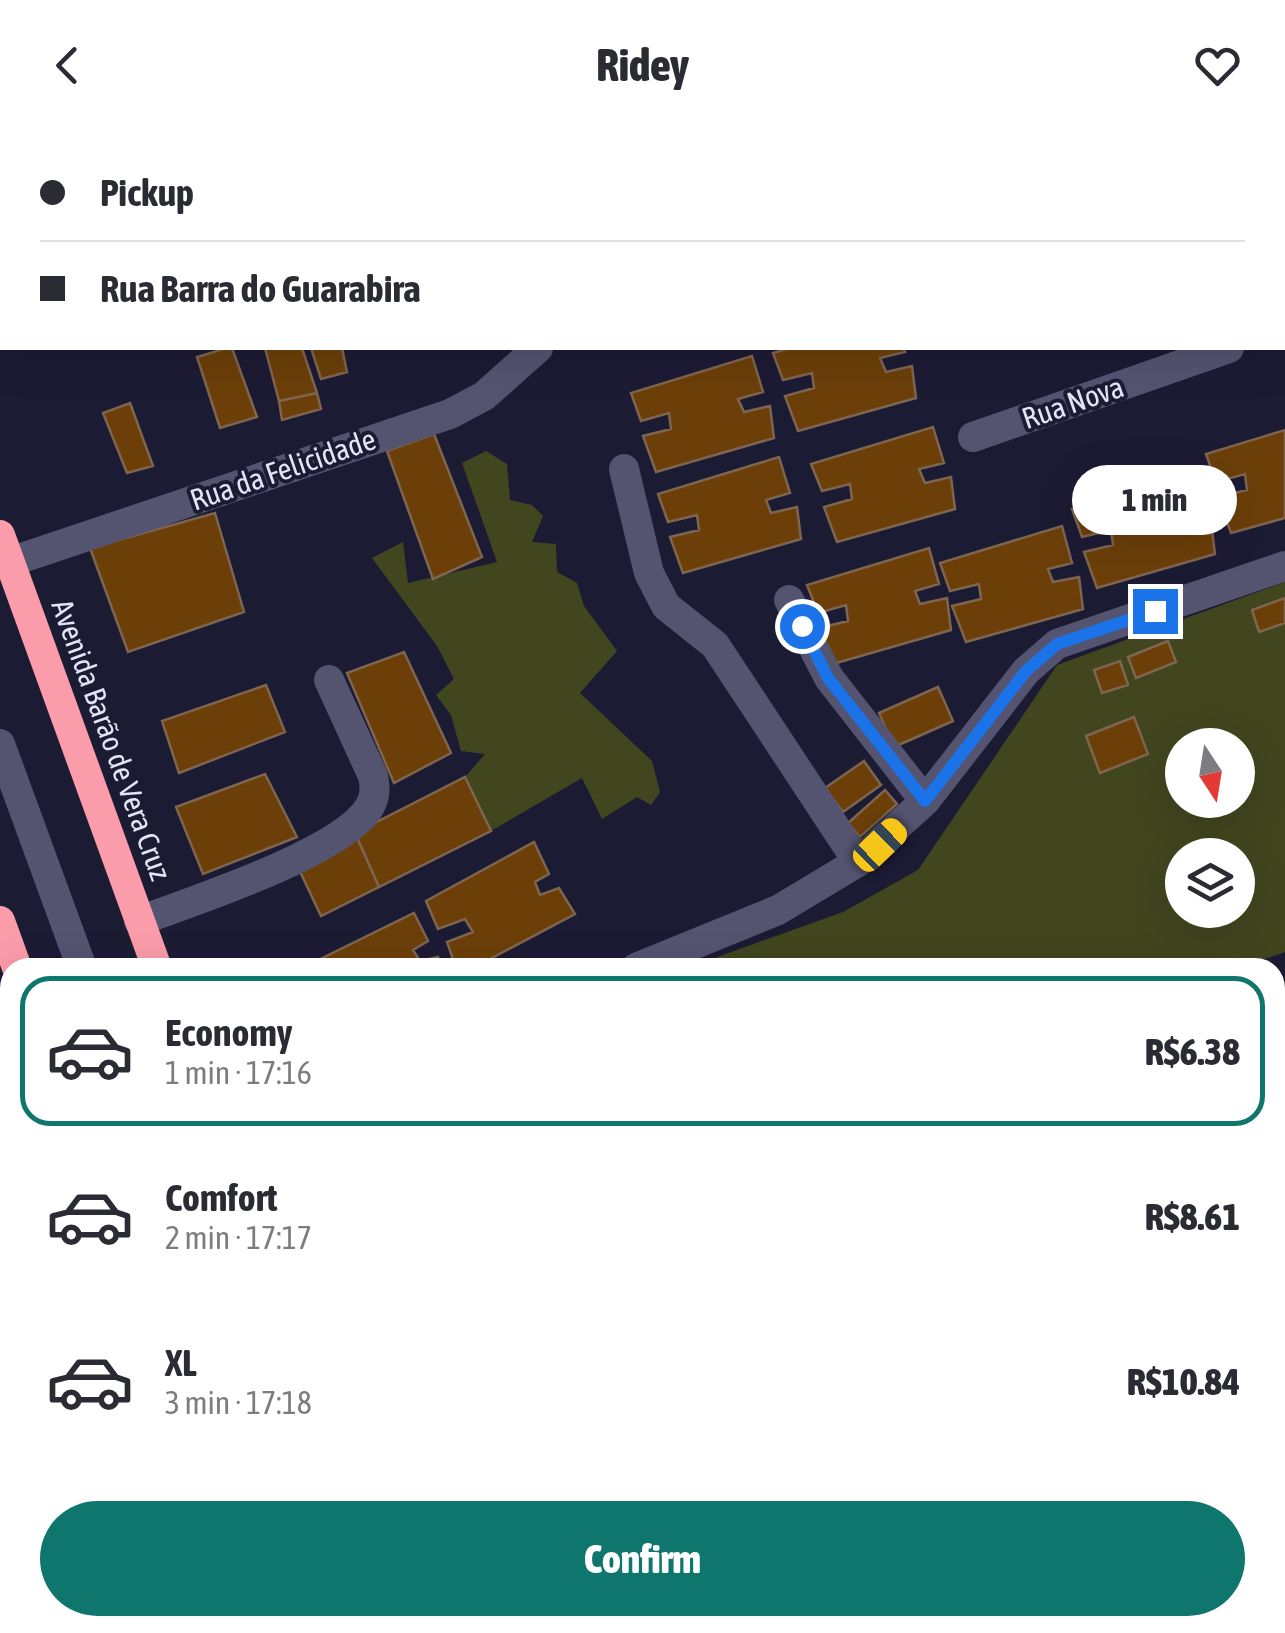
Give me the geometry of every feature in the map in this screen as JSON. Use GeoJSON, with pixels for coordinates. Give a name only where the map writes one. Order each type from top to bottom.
{"type":"FeatureCollection","features":[{"type":"Feature","properties":{"kind":"highway","name":"Avenida Barão de Vera Cruz"},"geometry":{"type":"LineString","coordinates":[[5,549],[153,958]]}},
{"type":"Feature","properties":{"kind":"highway"},"geometry":{"type":"LineString","coordinates":[[0,922],[13,958]]}},
{"type":"Feature","properties":{"kind":"street","name":"Rua da Felicidade"},"geometry":{"type":"LineString","coordinates":[[5,549],[450,414],[484,396],[536,350]]}},
{"type":"Feature","properties":{"kind":"street","name":"Rua Nova"},"geometry":{"type":"LineString","coordinates":[[973,437],[1223,350]]}},
{"type":"Feature","properties":{"kind":"street"},"geometry":{"type":"LineString","coordinates":[[624,469],[649,572],[666,606],[715,644],[858,862]]}},
{"type":"Feature","properties":{"kind":"street"},"geometry":{"type":"LineString","coordinates":[[660,958],[778,910],[858,862],[925,801],[1026,671],[1057,644],[1285,566]]}},
{"type":"Feature","properties":{"kind":"street"},"geometry":{"type":"LineString","coordinates":[[789,600],[828,678],[925,801]]}},
{"type":"Feature","properties":{"kind":"street"},"geometry":{"type":"LineString","coordinates":[[139,921],[244,883],[304,854],[352,826],[369,808],[376,791],[373,776],[328,680]]}},
{"type":"Feature","properties":{"kind":"street"},"geometry":{"type":"LineString","coordinates":[[0,744],[78,958]]}},
{"type":"Feature","properties":{"kind":"green space"},"geometry":{"type":"Polygon","coordinates":[[[486,451],[507,464],[510,500],[532,505],[543,516],[532,542],[556,544],[557,572],[577,583],[584,606],[617,651],[580,693],[652,761],[660,792],[651,805],[637,797],[602,819],[582,778],[491,831],[465,777],[485,754],[461,751],[451,715],[436,695],[454,679],[437,646],[372,558],[403,542],[408,583],[497,562],[462,463],[486,451]]]}},
{"type":"Feature","properties":{"kind":"green space"},"geometry":{"type":"Polygon","coordinates":[[[1285,582],[1285,952],[1268,958],[715,958],[843,912],[918,870],[1057,665],[1285,582]]]}},
{"type":"Feature","properties":{"kind":"building"},"geometry":{"type":"Polygon","coordinates":[[[233,350],[257,417],[220,428],[197,357],[233,350]]]}},
{"type":"Feature","properties":{"kind":"building"},"geometry":{"type":"Polygon","coordinates":[[[266,350],[303,350],[317,393],[279,401],[266,350]]]}},
{"type":"Feature","properties":{"kind":"building"},"geometry":{"type":"Polygon","coordinates":[[[312,350],[342,350],[347,372],[321,379],[312,350]]]}},
{"type":"Feature","properties":{"kind":"building"},"geometry":{"type":"Polygon","coordinates":[[[904,350],[880,358],[886,372],[912,366],[916,398],[798,431],[785,396],[814,388],[812,373],[783,380],[773,353],[904,350]]]}},
{"type":"Feature","properties":{"kind":"building"},"geometry":{"type":"Polygon","coordinates":[[[752,356],[763,392],[738,399],[744,412],[770,406],[774,438],[656,472],[643,436],[671,429],[669,413],[641,421],[631,393],[752,356]]]}},
{"type":"Feature","properties":{"kind":"building"},"geometry":{"type":"Polygon","coordinates":[[[317,393],[321,409],[282,420],[279,401],[317,393]]]}},
{"type":"Feature","properties":{"kind":"building"},"geometry":{"type":"Polygon","coordinates":[[[130,403],[153,466],[127,473],[103,413],[130,403]]]}},
{"type":"Feature","properties":{"kind":"building"},"geometry":{"type":"Polygon","coordinates":[[[933,427],[944,463],[919,469],[925,483],[951,477],[955,509],[837,542],[824,507],[852,499],[850,484],[822,491],[811,464],[933,427]]]}},
{"type":"Feature","properties":{"kind":"building"},"geometry":{"type":"Polygon","coordinates":[[[1285,430],[1285,518],[1231,533],[1218,497],[1247,490],[1245,474],[1216,482],[1206,454],[1285,430]]]}},
{"type":"Feature","properties":{"kind":"building"},"geometry":{"type":"Polygon","coordinates":[[[434,434],[482,557],[433,579],[387,451],[434,434]]]}},
{"type":"Feature","properties":{"kind":"building"},"geometry":{"type":"Polygon","coordinates":[[[779,457],[790,493],[766,500],[771,513],[797,507],[801,539],[683,573],[670,537],[699,530],[697,515],[668,522],[658,494],[779,457]]]}},
{"type":"Feature","properties":{"kind":"building"},"geometry":{"type":"Polygon","coordinates":[[[1193,472],[1204,508],[1180,515],[1185,528],[1211,522],[1215,554],[1097,588],[1084,552],[1113,545],[1111,530],[1082,537],[1072,509],[1193,472]]]}},
{"type":"Feature","properties":{"kind":"building"},"geometry":{"type":"Polygon","coordinates":[[[215,513],[244,612],[128,652],[90,548],[215,513]]]}},
{"type":"Feature","properties":{"kind":"building"},"geometry":{"type":"Polygon","coordinates":[[[1062,526],[1072,563],[1048,569],[1053,582],[1079,577],[1083,609],[966,642],[952,606],[981,599],[979,584],[950,591],[940,563],[1062,526]]]}},
{"type":"Feature","properties":{"kind":"building"},"geometry":{"type":"Polygon","coordinates":[[[929,548],[939,584],[915,591],[920,604],[947,598],[951,630],[833,664],[819,628],[848,621],[846,605],[818,613],[807,585],[929,548]]]}},
{"type":"Feature","properties":{"kind":"building"},"geometry":{"type":"Polygon","coordinates":[[[1285,598],[1285,623],[1259,632],[1252,610],[1285,598]]]}},
{"type":"Feature","properties":{"kind":"building"},"geometry":{"type":"Polygon","coordinates":[[[1168,641],[1176,662],[1136,678],[1128,657],[1168,641]]]}},
{"type":"Feature","properties":{"kind":"building"},"geometry":{"type":"Polygon","coordinates":[[[404,652],[451,753],[394,783],[347,673],[404,652]]]}},
{"type":"Feature","properties":{"kind":"building"},"geometry":{"type":"Polygon","coordinates":[[[1120,661],[1128,685],[1102,693],[1094,670],[1120,661]]]}},
{"type":"Feature","properties":{"kind":"building"},"geometry":{"type":"Polygon","coordinates":[[[266,685],[285,732],[179,773],[162,721],[266,685]]]}},
{"type":"Feature","properties":{"kind":"building"},"geometry":{"type":"Polygon","coordinates":[[[938,687],[953,721],[894,747],[879,713],[938,687]]]}},
{"type":"Feature","properties":{"kind":"building"},"geometry":{"type":"Polygon","coordinates":[[[1134,717],[1148,754],[1100,773],[1086,736],[1134,717]]]}},
{"type":"Feature","properties":{"kind":"building"},"geometry":{"type":"Polygon","coordinates":[[[864,761],[881,785],[843,812],[825,788],[864,761]]]}},
{"type":"Feature","properties":{"kind":"building"},"geometry":{"type":"Polygon","coordinates":[[[265,774],[297,837],[203,874],[176,807],[265,774]]]}},
{"type":"Feature","properties":{"kind":"building"},"geometry":{"type":"Polygon","coordinates":[[[465,777],[491,831],[379,887],[355,833],[465,777]]]}},
{"type":"Feature","properties":{"kind":"building"},"geometry":{"type":"Polygon","coordinates":[[[885,790],[897,804],[860,837],[848,823],[885,790]]]}},
{"type":"Feature","properties":{"kind":"building"},"geometry":{"type":"Polygon","coordinates":[[[355,833],[379,887],[321,916],[297,865],[355,833]]]}},
{"type":"Feature","properties":{"kind":"building"},"geometry":{"type":"Polygon","coordinates":[[[534,842],[549,874],[535,882],[540,895],[559,888],[575,914],[492,958],[453,958],[447,942],[473,932],[465,919],[438,929],[426,901],[534,842]]]}},
{"type":"Feature","properties":{"kind":"building"},"geometry":{"type":"Polygon","coordinates":[[[414,913],[428,941],[413,950],[418,958],[322,958],[414,913]]]}},
{"type":"Feature","properties":{"kind":"route"},"geometry":{"type":"LineString","coordinates":[[802,626],[828,678],[925,801],[1026,671],[1057,644],[1155,611]]}}]}
